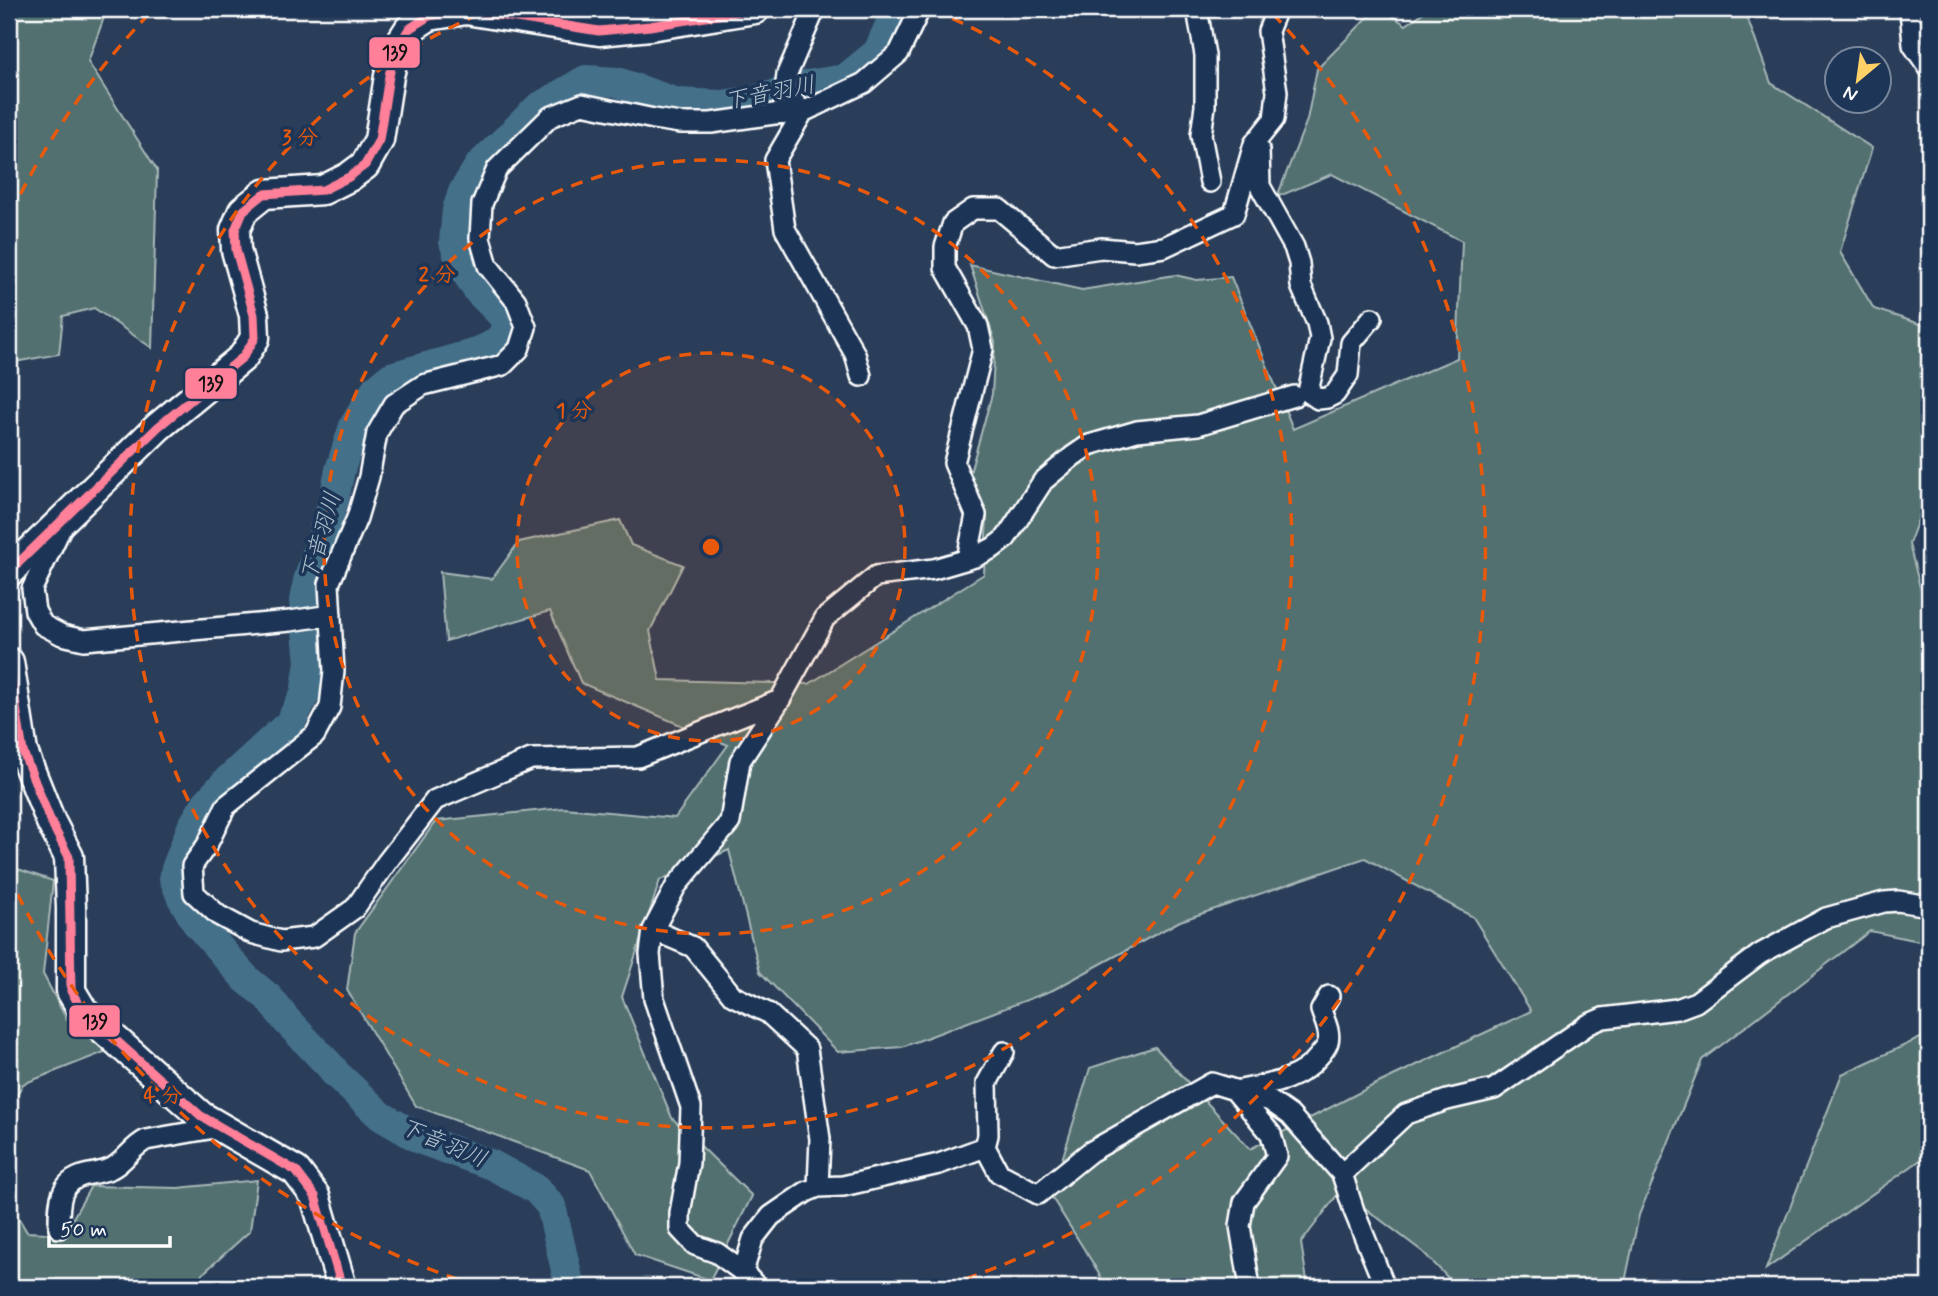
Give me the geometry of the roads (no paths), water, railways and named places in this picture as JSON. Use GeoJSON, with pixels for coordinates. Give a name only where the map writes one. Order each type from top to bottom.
{"type":"FeatureCollection","features":[{"type":"Feature","properties":{"kind":"main road"},"geometry":{"type":"LineString","coordinates":[[14,561],[64,520],[158,427],[243,357],[255,338],[254,315],[236,250],[235,230],[243,211],[264,194],[323,190],[349,177],[365,165],[379,140],[395,51],[409,29],[429,16],[466,9],[599,31],[650,26],[755,9]]}},
{"type":"Feature","properties":{"kind":"main road"},"geometry":{"type":"LineString","coordinates":[[9,662],[23,752],[51,822],[69,857],[71,991],[83,1011],[201,1116],[296,1171],[315,1196],[342,1287]]}},
{"type":"Feature","properties":{"kind":"street"},"geometry":{"type":"LineString","coordinates":[[803,113],[785,92],[787,74],[815,9]]}},
{"type":"Feature","properties":{"kind":"street"},"geometry":{"type":"LineString","coordinates":[[780,701],[638,757],[531,758],[435,800],[355,908],[314,937],[281,941],[251,933],[218,915],[194,893],[192,866],[207,845],[226,806],[314,735],[330,707],[334,671],[329,584],[357,519],[369,477],[377,433],[394,404],[423,385],[503,365],[519,349],[526,327],[516,301],[488,266],[480,238],[482,204],[497,169],[550,117],[582,104],[680,122],[711,123],[774,114],[803,113],[864,83],[899,53],[919,9]]}},
{"type":"Feature","properties":{"kind":"street"},"geometry":{"type":"LineString","coordinates":[[1197,9],[1205,55],[1205,106],[1201,135],[1210,181]]}},
{"type":"Feature","properties":{"kind":"street"},"geometry":{"type":"LineString","coordinates":[[967,559],[976,515],[954,463],[983,349],[978,327],[945,268],[945,247],[953,223],[973,209],[999,209],[1054,255],[1101,248],[1135,251],[1164,247],[1234,214],[1254,144],[1273,119],[1277,92],[1268,31],[1277,9]]}},
{"type":"Feature","properties":{"kind":"street"},"geometry":{"type":"LineString","coordinates":[[1910,9],[1913,45],[1929,68]]}},
{"type":"Feature","properties":{"kind":"street"},"geometry":{"type":"LineString","coordinates":[[803,113],[775,160],[785,229],[855,354],[861,376]]}},
{"type":"Feature","properties":{"kind":"street"},"geometry":{"type":"LineString","coordinates":[[1260,138],[1260,186],[1294,247],[1301,286],[1317,323],[1320,338],[1308,392],[1318,398],[1335,394],[1348,375],[1351,343],[1371,318]]}},
{"type":"Feature","properties":{"kind":"street"},"geometry":{"type":"LineString","coordinates":[[757,1287],[743,1272],[718,1253],[695,1245],[680,1229],[680,1213],[689,1163],[691,1107],[654,999],[650,954],[653,930],[676,886],[730,822],[740,761],[780,701],[825,618],[876,576],[934,569],[993,548],[1006,538],[1043,481],[1089,446],[1137,431],[1198,425],[1294,396]]}},
{"type":"Feature","properties":{"kind":"street"},"geometry":{"type":"LineString","coordinates":[[64,520],[59,536],[32,589],[35,611],[43,625],[62,635],[83,640],[331,615]]}},
{"type":"Feature","properties":{"kind":"street"},"geometry":{"type":"LineString","coordinates":[[1342,1174],[1406,1114],[1447,1100],[1494,1089],[1596,1021],[1677,1009],[1696,1002],[1760,954],[1826,918],[1884,902],[1898,901],[1929,906]]}},
{"type":"Feature","properties":{"kind":"street"},"geometry":{"type":"LineString","coordinates":[[653,930],[693,947],[733,996],[768,1013],[807,1049],[820,1139],[818,1186]]}},
{"type":"Feature","properties":{"kind":"street"},"geometry":{"type":"LineString","coordinates":[[1235,1091],[1296,1076],[1315,1061],[1328,1044],[1328,1032],[1321,1010],[1329,996]]}},
{"type":"Feature","properties":{"kind":"street"},"geometry":{"type":"LineString","coordinates":[[1004,1052],[987,1083],[988,1135],[985,1147],[999,1173],[1038,1195],[1090,1152],[1212,1083],[1270,1101],[1290,1115],[1342,1174],[1385,1287]]}},
{"type":"Feature","properties":{"kind":"street"},"geometry":{"type":"LineString","coordinates":[[1235,1091],[1271,1134],[1277,1156],[1244,1202],[1240,1226],[1250,1287]]}},
{"type":"Feature","properties":{"kind":"street"},"geometry":{"type":"LineString","coordinates":[[59,1228],[60,1200],[70,1181],[109,1169],[145,1140],[220,1127]]}},
{"type":"Feature","properties":{"kind":"street"},"geometry":{"type":"LineString","coordinates":[[743,1272],[752,1239],[771,1216],[818,1186],[843,1186],[891,1176],[939,1164],[985,1147]]}},
{"type":"Feature","properties":{"kind":"waterway","name":"下音羽川"},"geometry":{"type":"LineString","coordinates":[[570,1287],[551,1206],[536,1189],[492,1165],[422,1140],[381,1116],[334,1072],[269,998],[246,979],[196,922],[174,878],[176,869],[192,827],[206,804],[290,723],[305,694],[310,662],[304,601],[308,581],[354,426],[376,389],[391,377],[473,354],[491,346],[501,338],[509,322],[479,292],[462,266],[454,242],[457,210],[463,192],[479,166],[538,108],[586,80],[617,82],[677,103],[722,105],[756,100],[807,85],[845,79],[878,52],[897,9]]}}]}
